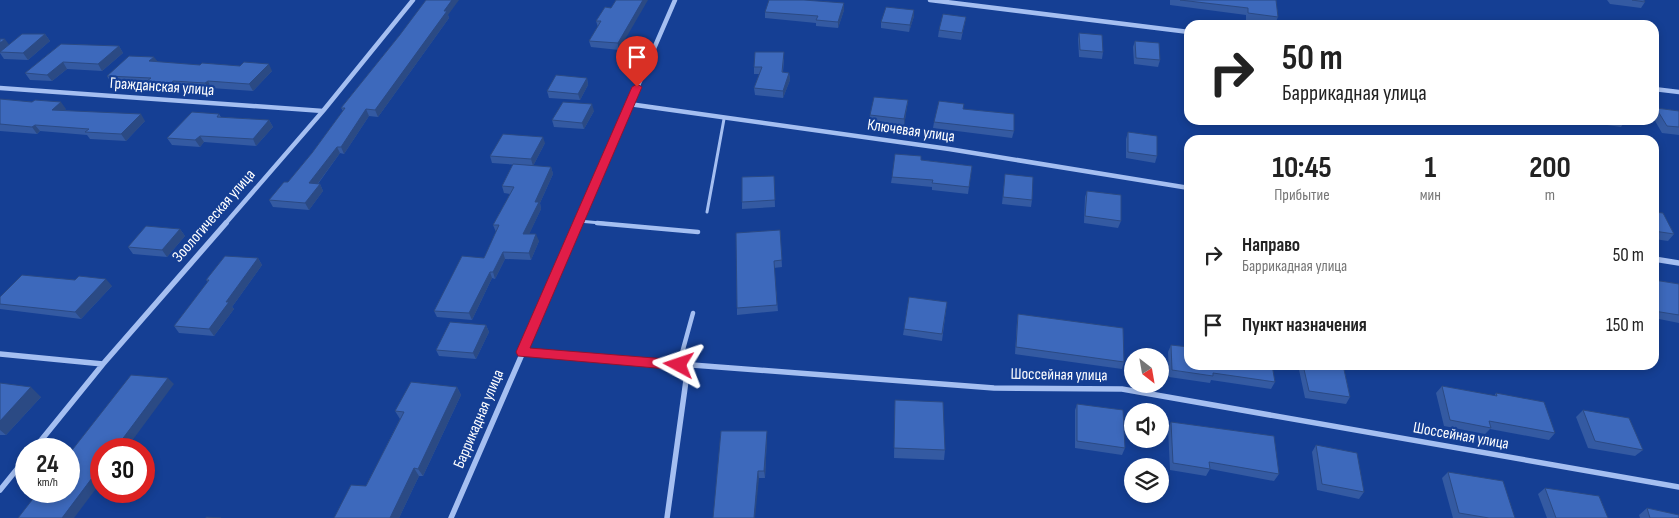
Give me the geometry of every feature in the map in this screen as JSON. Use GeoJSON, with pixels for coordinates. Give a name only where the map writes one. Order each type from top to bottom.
{"type":"FeatureCollection","features":[{"type":"Feature","properties":{"kind":"street","name":"Зоологическая улица"},"geometry":{"type":"LineString","coordinates":[[43,438],[103,364],[323,111],[413,0]]}},
{"type":"Feature","properties":{"kind":"street","name":"Баррикадная улица"},"geometry":{"type":"LineString","coordinates":[[451,518],[675,0]]}},
{"type":"Feature","properties":{"kind":"street"},"geometry":{"type":"LineString","coordinates":[[930,0],[1184,31]]}},
{"type":"Feature","properties":{"kind":"street","name":"Гражданская улица"},"geometry":{"type":"LineString","coordinates":[[0,88],[323,111]]}},
{"type":"Feature","properties":{"kind":"street"},"geometry":{"type":"LineString","coordinates":[[1659,90],[1679,92]]}},
{"type":"Feature","properties":{"kind":"street","name":"Ключевая улица"},"geometry":{"type":"LineString","coordinates":[[630,104],[724,119],[950,149],[1184,187]]}},
{"type":"Feature","properties":{"kind":"street"},"geometry":{"type":"LineString","coordinates":[[1659,260],[1679,263]]}},
{"type":"Feature","properties":{"kind":"street","name":"Шоссейная улица"},"geometry":{"type":"LineString","coordinates":[[522,352],[994,388],[1122,389],[1679,488]]}},
{"type":"Feature","properties":{"kind":"street"},"geometry":{"type":"LineString","coordinates":[[0,354],[103,364]]}},
{"type":"Feature","properties":{"kind":"street"},"geometry":{"type":"LineString","coordinates":[[667,518],[688,366]]}},
{"type":"Feature","properties":{"kind":"street"},"geometry":{"type":"LineString","coordinates":[[0,490],[15,472]]}},
{"type":"Feature","properties":{"kind":"lane"},"geometry":{"type":"LineString","coordinates":[[708,212],[724,119]]}},
{"type":"Feature","properties":{"kind":"lane"},"geometry":{"type":"LineString","coordinates":[[579,221],[698,232]]}},
{"type":"Feature","properties":{"kind":"lane"},"geometry":{"type":"LineString","coordinates":[[679,365],[693,313]]}},
{"type":"Feature","properties":{"kind":"building"},"geometry":{"type":"Polygon","coordinates":[[[426,0],[452,0],[444,11],[447,11],[375,110],[366,109],[341,147],[337,147],[309,183],[320,184],[305,203],[269,200],[284,182],[288,182],[312,153],[345,108],[341,108],[426,0]]]}},
{"type":"Feature","properties":{"kind":"building"},"geometry":{"type":"Polygon","coordinates":[[[616,0],[643,0],[618,43],[589,41],[601,21],[596,21],[605,7],[611,8],[616,0]]]}},
{"type":"Feature","properties":{"kind":"building"},"geometry":{"type":"Polygon","coordinates":[[[769,0],[844,3],[838,22],[816,20],[818,16],[765,12],[769,0]]]}},
{"type":"Feature","properties":{"kind":"building"},"geometry":{"type":"Polygon","coordinates":[[[1180,0],[1276,0],[1278,17],[1248,13],[1248,8],[1180,0]]]}},
{"type":"Feature","properties":{"kind":"building"},"geometry":{"type":"Polygon","coordinates":[[[886,7],[914,10],[910,25],[881,22],[886,7]]]}},
{"type":"Feature","properties":{"kind":"building"},"geometry":{"type":"Polygon","coordinates":[[[943,14],[966,17],[962,33],[939,30],[943,14]]]}},
{"type":"Feature","properties":{"kind":"building"},"geometry":{"type":"Polygon","coordinates":[[[1079,33],[1102,35],[1103,52],[1080,50],[1079,33]]]}},
{"type":"Feature","properties":{"kind":"building"},"geometry":{"type":"Polygon","coordinates":[[[22,34],[45,34],[23,53],[0,52],[22,34]]]}},
{"type":"Feature","properties":{"kind":"building"},"geometry":{"type":"Polygon","coordinates":[[[1135,41],[1159,43],[1160,60],[1136,58],[1135,41]]]}},
{"type":"Feature","properties":{"kind":"building"},"geometry":{"type":"Polygon","coordinates":[[[61,44],[119,46],[98,64],[63,62],[47,75],[25,73],[61,44]]]}},
{"type":"Feature","properties":{"kind":"building"},"geometry":{"type":"Polygon","coordinates":[[[755,52],[784,52],[782,72],[789,73],[783,91],[754,88],[762,67],[754,67],[755,52]]]}},
{"type":"Feature","properties":{"kind":"building"},"geometry":{"type":"Polygon","coordinates":[[[129,56],[154,57],[149,61],[200,65],[202,63],[240,66],[244,62],[269,64],[249,84],[208,81],[205,83],[173,81],[171,83],[147,81],[151,78],[107,76],[129,56]]]}},
{"type":"Feature","properties":{"kind":"building"},"geometry":{"type":"Polygon","coordinates":[[[556,75],[587,78],[578,94],[547,91],[556,75]]]}},
{"type":"Feature","properties":{"kind":"building"},"geometry":{"type":"Polygon","coordinates":[[[874,97],[908,100],[904,119],[870,115],[874,97]]]}},
{"type":"Feature","properties":{"kind":"building"},"geometry":{"type":"Polygon","coordinates":[[[0,99],[61,102],[52,110],[141,114],[121,134],[85,132],[89,129],[0,124],[0,99]]]}},
{"type":"Feature","properties":{"kind":"building"},"geometry":{"type":"Polygon","coordinates":[[[939,101],[964,104],[963,109],[1014,114],[1014,131],[934,122],[939,101]]]}},
{"type":"Feature","properties":{"kind":"building"},"geometry":{"type":"Polygon","coordinates":[[[563,102],[592,104],[582,123],[552,120],[563,102]]]}},
{"type":"Feature","properties":{"kind":"building"},"geometry":{"type":"Polygon","coordinates":[[[1659,108],[1679,111],[1679,127],[1667,126],[1659,113],[1659,108]]]}},
{"type":"Feature","properties":{"kind":"building"},"geometry":{"type":"Polygon","coordinates":[[[192,112],[219,114],[217,117],[269,120],[253,139],[200,136],[195,140],[167,138],[192,112]]]}},
{"type":"Feature","properties":{"kind":"building"},"geometry":{"type":"Polygon","coordinates":[[[1128,132],[1157,136],[1157,156],[1128,152],[1128,132]]]}},
{"type":"Feature","properties":{"kind":"building"},"geometry":{"type":"Polygon","coordinates":[[[503,134],[543,137],[531,159],[490,156],[503,134]]]}},
{"type":"Feature","properties":{"kind":"building"},"geometry":{"type":"Polygon","coordinates":[[[895,154],[921,156],[921,160],[972,166],[969,187],[932,183],[933,180],[892,177],[895,154]]]}},
{"type":"Feature","properties":{"kind":"building"},"geometry":{"type":"Polygon","coordinates":[[[513,164],[551,167],[535,202],[539,202],[523,234],[536,234],[529,253],[503,252],[493,272],[490,272],[469,313],[434,311],[462,256],[484,258],[499,225],[493,225],[514,187],[502,186],[513,164]]]}},
{"type":"Feature","properties":{"kind":"building"},"geometry":{"type":"Polygon","coordinates":[[[1005,174],[1033,177],[1032,200],[1003,197],[1005,174]]]}},
{"type":"Feature","properties":{"kind":"building"},"geometry":{"type":"Polygon","coordinates":[[[774,176],[775,200],[742,202],[742,177],[774,176]]]}},
{"type":"Feature","properties":{"kind":"building"},"geometry":{"type":"Polygon","coordinates":[[[1087,191],[1121,195],[1121,221],[1085,216],[1087,191]]]}},
{"type":"Feature","properties":{"kind":"building"},"geometry":{"type":"Polygon","coordinates":[[[1659,213],[1663,213],[1674,234],[1659,232],[1659,213]]]}},
{"type":"Feature","properties":{"kind":"building"},"geometry":{"type":"Polygon","coordinates":[[[146,226],[180,229],[162,250],[128,247],[146,226]]]}},
{"type":"Feature","properties":{"kind":"building"},"geometry":{"type":"Polygon","coordinates":[[[780,230],[782,260],[774,261],[777,305],[737,308],[736,233],[780,230]]]}},
{"type":"Feature","properties":{"kind":"building"},"geometry":{"type":"Polygon","coordinates":[[[225,256],[258,258],[209,329],[174,326],[209,280],[206,280],[225,256]]]}},
{"type":"Feature","properties":{"kind":"building"},"geometry":{"type":"Polygon","coordinates":[[[22,275],[75,280],[79,276],[106,279],[75,312],[0,304],[0,297],[22,275]]]}},
{"type":"Feature","properties":{"kind":"building"},"geometry":{"type":"Polygon","coordinates":[[[1659,281],[1679,284],[1679,315],[1659,312],[1659,281]]]}},
{"type":"Feature","properties":{"kind":"building"},"geometry":{"type":"Polygon","coordinates":[[[909,297],[947,302],[942,334],[904,329],[909,297]]]}},
{"type":"Feature","properties":{"kind":"building"},"geometry":{"type":"Polygon","coordinates":[[[1018,314],[1123,328],[1124,362],[1016,347],[1018,314]]]}},
{"type":"Feature","properties":{"kind":"building"},"geometry":{"type":"Polygon","coordinates":[[[450,322],[486,325],[473,353],[436,350],[450,322]]]}},
{"type":"Feature","properties":{"kind":"building"},"geometry":{"type":"Polygon","coordinates":[[[1171,345],[1184,346],[1184,370],[1273,370],[1275,382],[1213,373],[1213,376],[1172,370],[1171,345]]]}},
{"type":"Feature","properties":{"kind":"building"},"geometry":{"type":"Polygon","coordinates":[[[1304,370],[1344,370],[1350,397],[1309,391],[1304,370]]]}},
{"type":"Feature","properties":{"kind":"building"},"geometry":{"type":"Polygon","coordinates":[[[131,375],[168,378],[123,438],[90,438],[90,481],[80,494],[80,440],[131,375]]]}},
{"type":"Feature","properties":{"kind":"building"},"geometry":{"type":"Polygon","coordinates":[[[411,382],[457,387],[418,469],[414,468],[390,518],[334,518],[351,485],[366,486],[404,412],[395,411],[411,382]]]}},
{"type":"Feature","properties":{"kind":"building"},"geometry":{"type":"Polygon","coordinates":[[[0,383],[31,387],[0,421],[0,383]]]}},
{"type":"Feature","properties":{"kind":"building"},"geometry":{"type":"Polygon","coordinates":[[[1442,386],[1544,402],[1555,433],[1489,421],[1491,428],[1450,420],[1442,386]]]}},
{"type":"Feature","properties":{"kind":"building"},"geometry":{"type":"Polygon","coordinates":[[[895,400],[943,402],[945,450],[894,448],[895,400]]]}},
{"type":"Feature","properties":{"kind":"building"},"geometry":{"type":"Polygon","coordinates":[[[1077,404],[1123,410],[1124,448],[1077,441],[1077,404]]]}},
{"type":"Feature","properties":{"kind":"building"},"geometry":{"type":"Polygon","coordinates":[[[1583,410],[1629,418],[1643,450],[1595,441],[1583,410]]]}},
{"type":"Feature","properties":{"kind":"building"},"geometry":{"type":"Polygon","coordinates":[[[1171,422],[1274,436],[1279,474],[1209,462],[1210,469],[1173,463],[1171,422]]]}},
{"type":"Feature","properties":{"kind":"building"},"geometry":{"type":"Polygon","coordinates":[[[721,431],[767,431],[764,471],[758,471],[754,518],[713,518],[721,431]]]}},
{"type":"Feature","properties":{"kind":"building"},"geometry":{"type":"Polygon","coordinates":[[[1316,445],[1357,453],[1364,492],[1322,484],[1316,445]]]}},
{"type":"Feature","properties":{"kind":"building"},"geometry":{"type":"Polygon","coordinates":[[[1448,472],[1503,481],[1515,518],[1489,518],[1459,513],[1448,472]]]}},
{"type":"Feature","properties":{"kind":"building"},"geometry":{"type":"Polygon","coordinates":[[[1545,488],[1599,496],[1608,518],[1556,518],[1545,488]]]}},
{"type":"Feature","properties":{"kind":"building"},"geometry":{"type":"Polygon","coordinates":[[[30,503],[73,503],[62,518],[18,518],[30,503]]]}},
{"type":"Feature","properties":{"kind":"building"},"geometry":{"type":"Polygon","coordinates":[[[1647,508],[1679,515],[1679,518],[1650,518],[1647,508]]]}},
{"type":"Feature","properties":{"kind":"route"},"geometry":{"type":"LineString","coordinates":[[637,87],[522,352],[679,365]]}}]}
